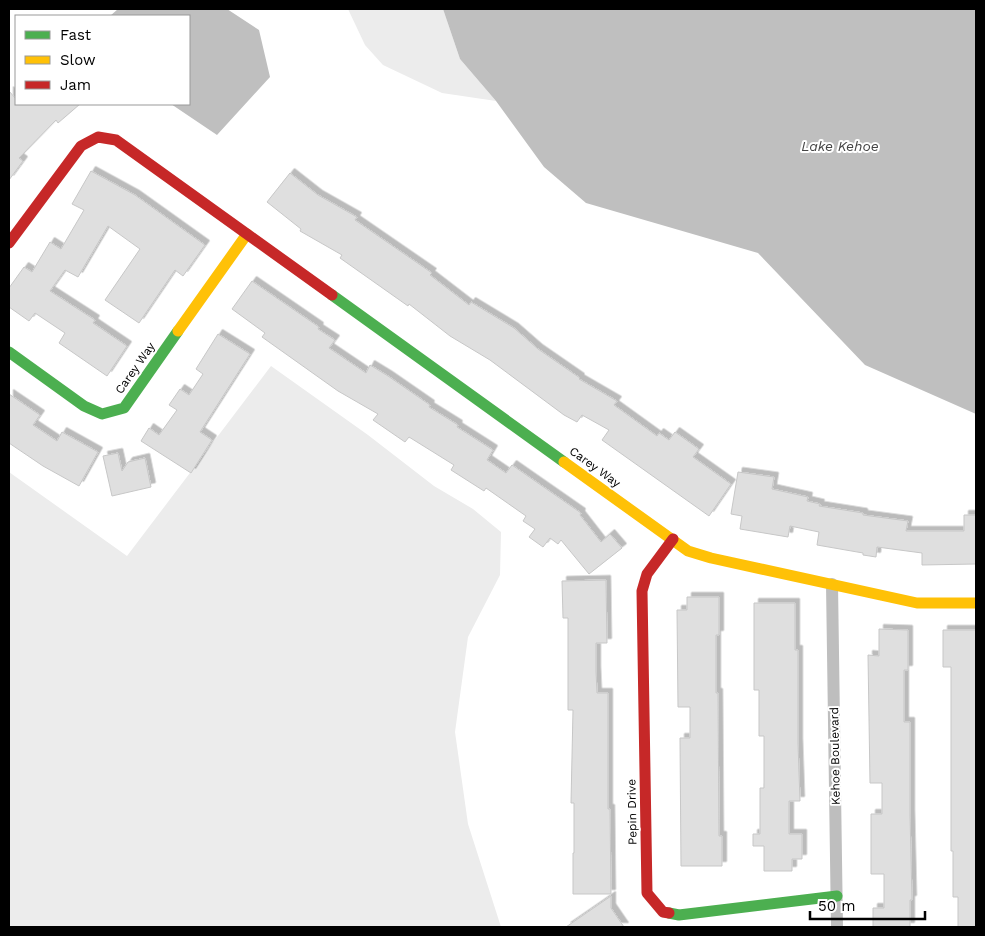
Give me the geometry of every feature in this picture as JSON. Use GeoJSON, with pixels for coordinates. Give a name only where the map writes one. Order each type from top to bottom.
{"type":"FeatureCollection","features":[{"type":"Feature","properties":{"kind":"street","name":"Carey Way"},"geometry":{"type":"LineString","coordinates":[[9,243],[81,146],[98,137],[116,140],[688,551],[711,558],[917,603],[976,603]]}},
{"type":"Feature","properties":{"kind":"street","name":"Carey Way"},"geometry":{"type":"LineString","coordinates":[[9,352],[84,406],[102,414],[124,408],[247,234]]}},
{"type":"Feature","properties":{"kind":"street","name":"Pepin Drive"},"geometry":{"type":"LineString","coordinates":[[673,539],[647,574],[642,591],[647,893],[663,912],[679,915],[837,896]]}},
{"type":"Feature","properties":{"kind":"street","name":"Kehoe Boulevard"},"geometry":{"type":"LineString","coordinates":[[832,584],[838,927]]}},
{"type":"Feature","properties":{"kind":"shaded area"},"geometry":{"type":"Polygon","coordinates":[[[348,9],[443,9],[460,59],[496,101],[442,93],[383,65],[365,45],[348,9]]]}},
{"type":"Feature","properties":{"kind":"shaded area"},"geometry":{"type":"Polygon","coordinates":[[[271,366],[368,435],[434,486],[473,509],[501,532],[500,575],[468,637],[455,732],[468,824],[501,927],[9,927],[9,472],[127,556],[271,366]]]}},
{"type":"Feature","properties":{"kind":"water"},"geometry":{"type":"Polygon","coordinates":[[[118,9],[227,9],[259,30],[270,77],[217,135],[172,105],[190,105],[190,15],[111,15],[118,9]]]}},
{"type":"Feature","properties":{"kind":"water","name":"Lake Kehoe"},"geometry":{"type":"Polygon","coordinates":[[[443,9],[976,9],[976,414],[865,365],[758,253],[586,203],[544,167],[496,101],[460,59],[443,9]]]}},
{"type":"Feature","properties":{"kind":"building"},"geometry":{"type":"Polygon","coordinates":[[[9,91],[15,98],[15,105],[79,105],[58,123],[56,120],[19,158],[23,161],[9,180],[9,91]]]}},
{"type":"Feature","properties":{"kind":"building"},"geometry":{"type":"Polygon","coordinates":[[[91,171],[135,195],[205,245],[183,276],[175,270],[139,323],[105,300],[140,249],[108,226],[78,277],[65,270],[50,291],[95,320],[93,323],[127,346],[107,376],[59,343],[65,333],[35,313],[29,321],[9,307],[9,288],[24,267],[32,272],[50,242],[61,249],[84,210],[72,204],[91,171]]]}},
{"type":"Feature","properties":{"kind":"building"},"geometry":{"type":"Polygon","coordinates":[[[290,173],[318,195],[357,217],[355,220],[432,273],[430,275],[469,305],[471,302],[514,328],[538,349],[579,379],[617,401],[614,405],[657,436],[659,433],[669,440],[675,432],[699,449],[693,457],[731,484],[709,516],[602,440],[609,430],[582,415],[577,422],[564,415],[490,360],[450,336],[409,304],[408,306],[340,258],[342,255],[300,231],[301,229],[267,202],[290,173]]]}},
{"type":"Feature","properties":{"kind":"building"},"geometry":{"type":"Polygon","coordinates":[[[252,281],[335,340],[329,348],[366,373],[370,365],[388,376],[430,405],[429,407],[458,425],[457,427],[493,450],[487,460],[506,473],[512,465],[581,513],[580,515],[601,542],[610,534],[622,548],[589,574],[561,540],[558,544],[550,538],[543,547],[529,537],[535,529],[523,521],[526,516],[486,488],[484,491],[451,470],[454,465],[409,437],[405,442],[373,420],[378,414],[338,391],[262,337],[265,333],[232,309],[252,281]]]}},
{"type":"Feature","properties":{"kind":"building"},"geometry":{"type":"Polygon","coordinates":[[[218,334],[250,354],[200,432],[212,440],[191,473],[141,441],[149,428],[159,435],[177,410],[169,405],[180,389],[189,395],[203,374],[196,369],[218,334]]]}},
{"type":"Feature","properties":{"kind":"building"},"geometry":{"type":"Polygon","coordinates":[[[9,394],[40,415],[33,425],[57,441],[62,432],[98,452],[79,486],[43,466],[9,443],[9,394]]]}},
{"type":"Feature","properties":{"kind":"building"},"geometry":{"type":"Polygon","coordinates":[[[118,453],[122,471],[128,462],[145,458],[151,487],[112,496],[103,456],[118,453]]]}},
{"type":"Feature","properties":{"kind":"building"},"geometry":{"type":"Polygon","coordinates":[[[738,472],[774,477],[772,489],[808,497],[807,501],[820,504],[819,506],[863,513],[863,515],[908,521],[906,531],[964,531],[964,515],[976,515],[976,564],[922,565],[922,553],[877,547],[876,557],[863,555],[863,553],[817,545],[819,532],[790,526],[788,537],[740,529],[742,516],[731,514],[738,472]]]}},
{"type":"Feature","properties":{"kind":"building"},"geometry":{"type":"Polygon","coordinates":[[[606,580],[607,643],[596,643],[596,671],[597,693],[608,693],[608,809],[610,809],[611,894],[573,894],[574,803],[571,803],[573,710],[568,710],[568,618],[563,618],[562,581],[606,580]]]}},
{"type":"Feature","properties":{"kind":"building"},"geometry":{"type":"Polygon","coordinates":[[[687,597],[719,597],[719,635],[716,635],[716,693],[718,693],[719,836],[722,836],[722,866],[681,866],[680,738],[690,738],[690,707],[678,707],[677,610],[687,610],[687,597]]]}},
{"type":"Feature","properties":{"kind":"building"},"geometry":{"type":"Polygon","coordinates":[[[754,603],[795,603],[795,650],[798,650],[800,801],[789,801],[789,834],[802,834],[802,859],[792,859],[792,871],[764,871],[764,846],[753,846],[753,834],[760,834],[760,788],[764,788],[764,736],[759,736],[759,690],[754,690],[754,603]]]}},
{"type":"Feature","properties":{"kind":"building"},"geometry":{"type":"Polygon","coordinates":[[[879,629],[908,630],[908,670],[904,670],[904,722],[910,722],[912,900],[910,900],[910,927],[873,927],[873,908],[884,908],[884,874],[871,874],[871,814],[882,814],[882,783],[870,783],[868,655],[879,656],[879,629]]]}},
{"type":"Feature","properties":{"kind":"building"},"geometry":{"type":"Polygon","coordinates":[[[943,630],[976,630],[976,927],[958,927],[958,897],[953,897],[953,851],[951,851],[951,667],[943,667],[943,630]]]}},
{"type":"Feature","properties":{"kind":"building"},"geometry":{"type":"Polygon","coordinates":[[[611,896],[611,908],[624,927],[566,927],[611,896]]]}},
{"type":"Feature","properties":{"kind":"traffic: fast"},"geometry":{"type":"LineString","coordinates":[[332,295],[564,462]]}},
{"type":"Feature","properties":{"kind":"traffic: fast"},"geometry":{"type":"LineString","coordinates":[[9,352],[84,406],[102,414],[124,408],[178,331]]}},
{"type":"Feature","properties":{"kind":"traffic: fast"},"geometry":{"type":"LineString","coordinates":[[669,913],[679,915],[837,896]]}},
{"type":"Feature","properties":{"kind":"traffic: slow"},"geometry":{"type":"LineString","coordinates":[[178,331],[247,234]]}},
{"type":"Feature","properties":{"kind":"traffic: slow"},"geometry":{"type":"LineString","coordinates":[[564,462],[688,551],[711,558],[917,603],[976,603]]}},
{"type":"Feature","properties":{"kind":"traffic: jam"},"geometry":{"type":"LineString","coordinates":[[9,243],[81,146],[98,137],[116,140],[332,295]]}},
{"type":"Feature","properties":{"kind":"traffic: jam"},"geometry":{"type":"LineString","coordinates":[[669,913],[663,912],[647,893],[642,591],[647,574],[673,539]]}}]}
